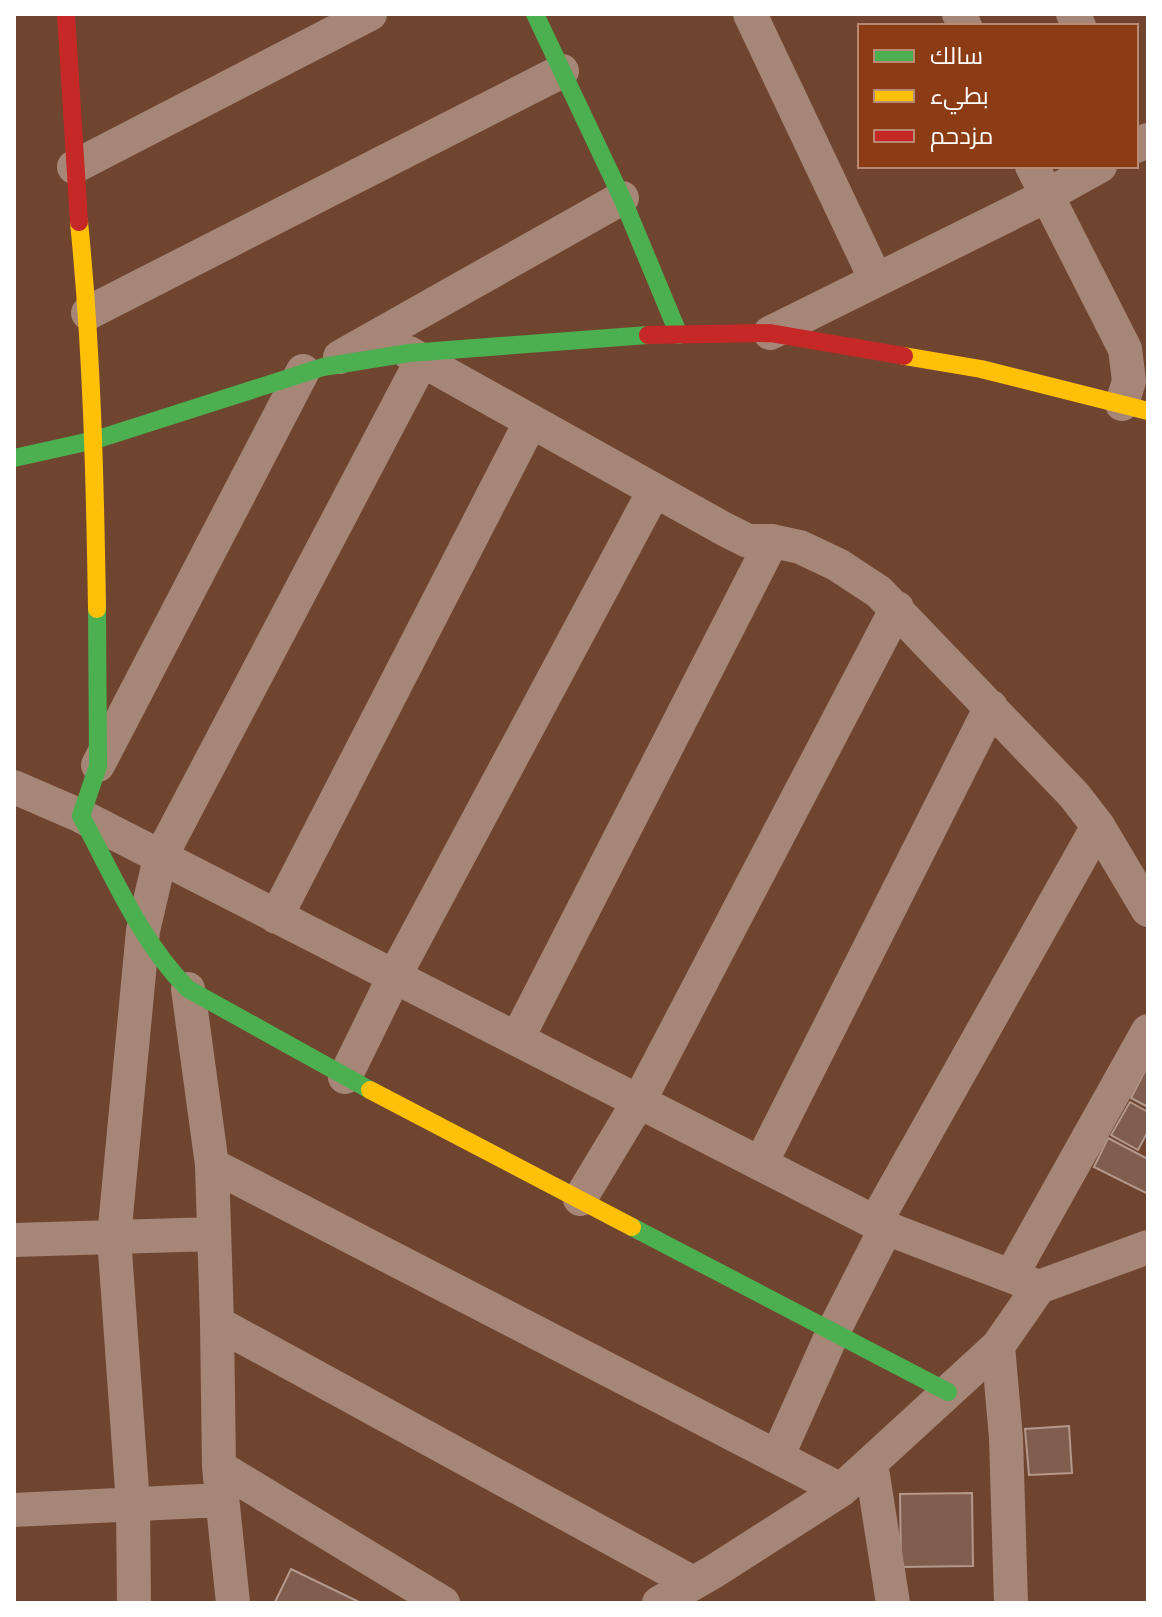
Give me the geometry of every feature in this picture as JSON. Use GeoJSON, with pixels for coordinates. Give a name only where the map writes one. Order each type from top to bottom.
{"type":"FeatureCollection","features":[{"type":"Feature","properties":{"kind":"street"},"geometry":{"type":"LineString","coordinates":[[66,14],[74,167],[88,313],[95,440],[98,766]]}},
{"type":"Feature","properties":{"kind":"street"},"geometry":{"type":"LineString","coordinates":[[74,167],[370,14]]}},
{"type":"Feature","properties":{"kind":"street"},"geometry":{"type":"LineString","coordinates":[[535,14],[622,198],[679,335]]}},
{"type":"Feature","properties":{"kind":"street"},"geometry":{"type":"LineString","coordinates":[[750,14],[876,280]]}},
{"type":"Feature","properties":{"kind":"street"},"geometry":{"type":"LineString","coordinates":[[88,313],[562,71]]}},
{"type":"Feature","properties":{"kind":"street"},"geometry":{"type":"LineString","coordinates":[[770,333],[876,280],[1039,181],[1092,168]]}},
{"type":"Feature","properties":{"kind":"street"},"geometry":{"type":"LineString","coordinates":[[313,369],[621,335],[770,333],[981,369],[1135,408],[1129,381],[1137,344],[1039,181]]}},
{"type":"Feature","properties":{"kind":"street"},"geometry":{"type":"LineString","coordinates":[[14,458],[95,440],[313,369],[622,198]]}},
{"type":"Feature","properties":{"kind":"street"},"geometry":{"type":"LineString","coordinates":[[416,357],[748,541],[772,541],[800,547],[838,565],[879,592],[1074,795],[1098,826],[1148,910]]}},
{"type":"Feature","properties":{"kind":"street"},"geometry":{"type":"LineString","coordinates":[[134,1603],[133,1504],[114,1237],[143,931],[160,858],[416,357]]}},
{"type":"Feature","properties":{"kind":"street"},"geometry":{"type":"LineString","coordinates":[[313,369],[98,766],[81,816],[143,931],[166,967],[188,989],[345,1077],[948,1392]]}},
{"type":"Feature","properties":{"kind":"street"},"geometry":{"type":"LineString","coordinates":[[276,917],[531,421]]}},
{"type":"Feature","properties":{"kind":"street"},"geometry":{"type":"LineString","coordinates":[[345,1077],[394,977],[654,491]]}},
{"type":"Feature","properties":{"kind":"street"},"geometry":{"type":"LineString","coordinates":[[517,1039],[772,541]]}},
{"type":"Feature","properties":{"kind":"street"},"geometry":{"type":"LineString","coordinates":[[580,1199],[639,1101],[897,608]]}},
{"type":"Feature","properties":{"kind":"street"},"geometry":{"type":"LineString","coordinates":[[761,1163],[991,707]]}},
{"type":"Feature","properties":{"kind":"street"},"geometry":{"type":"LineString","coordinates":[[14,787],[81,816],[881,1225],[1025,1282],[1148,1247]]}},
{"type":"Feature","properties":{"kind":"street"},"geometry":{"type":"LineString","coordinates":[[777,1457],[881,1225],[1098,826]]}},
{"type":"Feature","properties":{"kind":"street"},"geometry":{"type":"LineString","coordinates":[[188,989],[212,1165],[220,1484],[233,1603]]}},
{"type":"Feature","properties":{"kind":"street"},"geometry":{"type":"LineString","coordinates":[[659,1603],[707,1586],[841,1490],[998,1346],[1025,1282],[1148,1031]]}},
{"type":"Feature","properties":{"kind":"street"},"geometry":{"type":"LineString","coordinates":[[212,1165],[841,1490]]}},
{"type":"Feature","properties":{"kind":"street"},"geometry":{"type":"LineString","coordinates":[[14,1240],[214,1234]]}},
{"type":"Feature","properties":{"kind":"street"},"geometry":{"type":"LineString","coordinates":[[217,1323],[707,1586]]}},
{"type":"Feature","properties":{"kind":"street"},"geometry":{"type":"LineString","coordinates":[[998,1346],[1006,1438],[1011,1603]]}},
{"type":"Feature","properties":{"kind":"street"},"geometry":{"type":"LineString","coordinates":[[871,1463],[893,1603]]}},
{"type":"Feature","properties":{"kind":"street"},"geometry":{"type":"LineString","coordinates":[[14,1510],[133,1504],[220,1484],[443,1603]]}},
{"type":"Feature","properties":{"kind":"building"},"geometry":{"type":"Polygon","coordinates":[[[1148,1065],[1148,1107],[1131,1098],[1148,1065]]]}},
{"type":"Feature","properties":{"kind":"building"},"geometry":{"type":"Polygon","coordinates":[[[1130,1102],[1148,1112],[1148,1131],[1138,1150],[1111,1135],[1130,1102]]]}},
{"type":"Feature","properties":{"kind":"building"},"geometry":{"type":"Polygon","coordinates":[[[1108,1138],[1148,1159],[1148,1194],[1094,1167],[1108,1138]]]}},
{"type":"Feature","properties":{"kind":"building"},"geometry":{"type":"Polygon","coordinates":[[[1069,1426],[1072,1473],[1029,1475],[1025,1429],[1069,1426]]]}},
{"type":"Feature","properties":{"kind":"building"},"geometry":{"type":"Polygon","coordinates":[[[972,1493],[973,1566],[901,1567],[900,1494],[972,1493]]]}},
{"type":"Feature","properties":{"kind":"building"},"geometry":{"type":"Polygon","coordinates":[[[291,1569],[361,1603],[275,1602],[291,1569]]]}},
{"type":"Feature","properties":{"kind":"traffic: fast"},"geometry":{"type":"LineString","coordinates":[[535,14],[622,198],[679,335]]}},
{"type":"Feature","properties":{"kind":"traffic: fast"},"geometry":{"type":"LineString","coordinates":[[14,458],[95,440],[323,367],[409,353],[648,335]]}},
{"type":"Feature","properties":{"kind":"traffic: fast"},"geometry":{"type":"LineString","coordinates":[[97,609],[98,766],[81,816],[128,907],[156,950],[188,989],[370,1090]]}},
{"type":"Feature","properties":{"kind":"traffic: fast"},"geometry":{"type":"LineString","coordinates":[[632,1227],[948,1392]]}},
{"type":"Feature","properties":{"kind":"traffic: slow"},"geometry":{"type":"LineString","coordinates":[[79,222],[90,367],[97,609]]}},
{"type":"Feature","properties":{"kind":"traffic: slow"},"geometry":{"type":"LineString","coordinates":[[904,356],[981,369],[1148,411]]}},
{"type":"Feature","properties":{"kind":"traffic: slow"},"geometry":{"type":"LineString","coordinates":[[370,1090],[632,1227]]}},
{"type":"Feature","properties":{"kind":"traffic: jam"},"geometry":{"type":"LineString","coordinates":[[66,14],[79,222]]}},
{"type":"Feature","properties":{"kind":"traffic: jam"},"geometry":{"type":"LineString","coordinates":[[648,335],[770,333],[904,356]]}}]}
